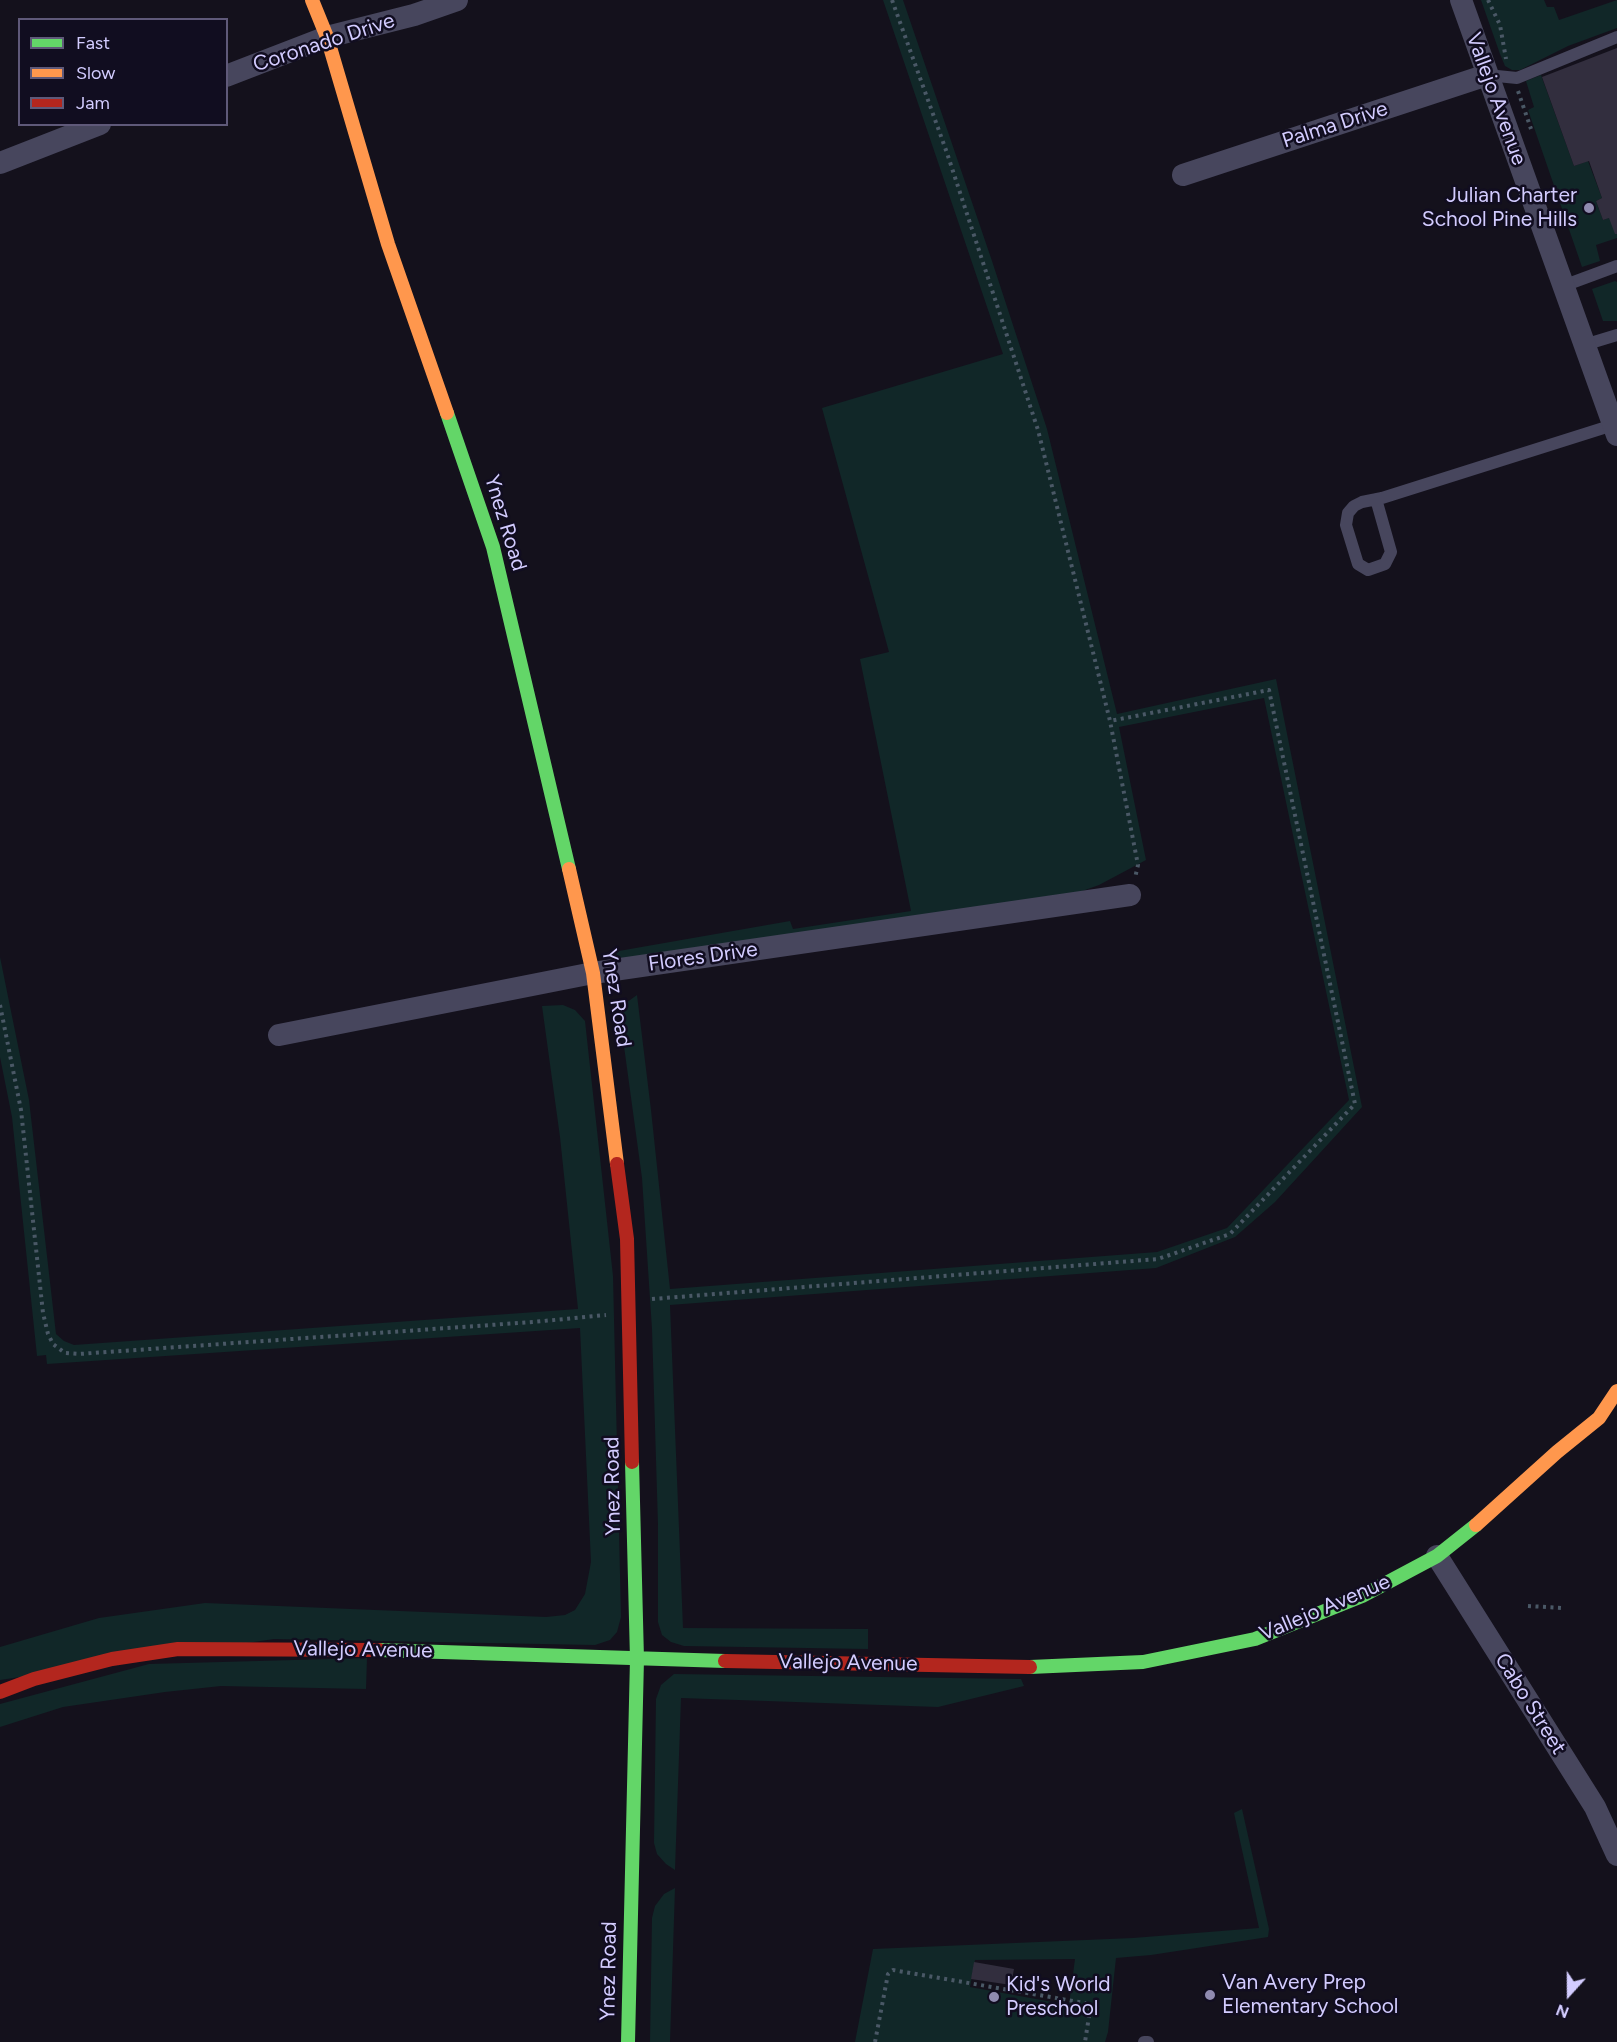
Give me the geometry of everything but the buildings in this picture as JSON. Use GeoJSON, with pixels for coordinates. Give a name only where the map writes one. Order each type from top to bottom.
{"type":"FeatureCollection","features":[{"type":"Feature","properties":{"kind":"main road","name":"Ynez Road"},"geometry":{"type":"LineString","coordinates":[[312,0],[327,38],[388,244],[493,547],[593,973],[627,1239],[637,1659],[628,2042]]}},
{"type":"Feature","properties":{"kind":"main road","name":"Vallejo Avenue"},"geometry":{"type":"LineString","coordinates":[[0,1692],[34,1679],[112,1659],[178,1649],[350,1649],[637,1659],[1039,1666],[1143,1662],[1255,1639],[1362,1596],[1437,1556],[1488,1515],[1557,1452],[1599,1418],[1617,1391]]}},
{"type":"Feature","properties":{"kind":"street","name":"Coronado Drive"},"geometry":{"type":"LineString","coordinates":[[228,75],[327,38],[414,15],[457,0]]}},
{"type":"Feature","properties":{"kind":"street","name":"Vallejo Avenue"},"geometry":{"type":"LineString","coordinates":[[1461,0],[1615,430]]}},
{"type":"Feature","properties":{"kind":"street","name":"Palma Drive"},"geometry":{"type":"LineString","coordinates":[[1183,175],[1486,75]]}},
{"type":"Feature","properties":{"kind":"street"},"geometry":{"type":"LineString","coordinates":[[0,163],[95,126]]}},
{"type":"Feature","properties":{"kind":"street","name":"Flores Drive"},"geometry":{"type":"LineString","coordinates":[[279,1035],[593,973],[1130,895]]}},
{"type":"Feature","properties":{"kind":"street","name":"Cabo Street"},"geometry":{"type":"LineString","coordinates":[[1437,1556],[1595,1807],[1617,1855]]}},
{"type":"Feature","properties":{"kind":"lane"},"geometry":{"type":"LineString","coordinates":[[1486,75],[1517,78],[1617,38]]}},
{"type":"Feature","properties":{"kind":"lane"},"geometry":{"type":"LineString","coordinates":[[1563,286],[1617,266]]}},
{"type":"Feature","properties":{"kind":"lane"},"geometry":{"type":"LineString","coordinates":[[1584,345],[1617,335]]}},
{"type":"Feature","properties":{"kind":"lane"},"geometry":{"type":"LineString","coordinates":[[1376,499],[1391,552],[1385,564],[1368,570],[1358,564],[1346,525],[1348,513],[1354,506],[1362,502],[1572,440],[1615,430]]}},
{"type":"Feature","properties":{"kind":"path"},"geometry":{"type":"LineString","coordinates":[[892,0],[947,153],[1038,430],[1110,721],[1138,865],[1130,895]]}},
{"type":"Feature","properties":{"kind":"path"},"geometry":{"type":"LineString","coordinates":[[0,1005],[21,1110],[43,1312],[53,1344],[65,1353],[79,1354],[533,1322],[615,1314],[629,1306],[650,1299],[1158,1259],[1230,1234],[1356,1104],[1269,690],[1110,721]]}},
{"type":"Feature","properties":{"kind":"path"},"geometry":{"type":"LineString","coordinates":[[1528,1606],[1563,1608]]}},
{"type":"Feature","properties":{"kind":"path"},"geometry":{"type":"LineString","coordinates":[[875,2042],[888,1974],[893,1970],[1085,2003],[1090,2007],[1085,2042]]}},
{"type":"Feature","properties":{"kind":"green space"},"geometry":{"type":"Polygon","coordinates":[[[883,0],[903,0],[992,261],[1047,429],[1117,714],[1276,679],[1362,1107],[1275,1202],[1235,1237],[1156,1268],[670,1305],[683,1628],[868,1629],[868,1649],[684,1646],[671,1642],[662,1635],[658,1622],[658,1525],[652,1329],[642,1178],[620,1017],[623,1005],[637,995],[670,1289],[1157,1252],[1227,1228],[1349,1100],[1264,698],[1119,727],[1146,860],[1099,885],[1071,895],[622,959],[613,952],[790,921],[793,929],[911,911],[860,659],[889,652],[822,408],[1003,354],[883,0]]]}},
{"type":"Feature","properties":{"kind":"green space"},"geometry":{"type":"Polygon","coordinates":[[[1481,0],[1544,0],[1547,7],[1554,7],[1559,20],[1617,0],[1617,28],[1568,46],[1520,70],[1512,70],[1505,66],[1481,0]]]}},
{"type":"Feature","properties":{"kind":"green space"},"geometry":{"type":"Polygon","coordinates":[[[1541,75],[1574,166],[1588,161],[1602,198],[1596,201],[1603,220],[1617,215],[1617,238],[1596,245],[1600,261],[1582,267],[1528,110],[1534,107],[1526,81],[1541,75]]]}},
{"type":"Feature","properties":{"kind":"green space"},"geometry":{"type":"Polygon","coordinates":[[[1617,282],[1617,321],[1603,321],[1592,289],[1617,282]]]}},
{"type":"Feature","properties":{"kind":"green space"},"geometry":{"type":"Polygon","coordinates":[[[0,957],[29,1100],[56,1334],[64,1341],[74,1345],[578,1309],[560,1137],[542,1006],[563,1005],[575,1010],[585,1021],[613,1276],[621,1617],[617,1632],[610,1640],[595,1645],[274,1639],[0,1680],[0,1647],[99,1618],[205,1603],[546,1617],[565,1615],[575,1610],[585,1594],[591,1562],[580,1328],[47,1364],[46,1355],[37,1356],[12,1117],[0,1057],[0,957]]]}},
{"type":"Feature","properties":{"kind":"green space"},"geometry":{"type":"Polygon","coordinates":[[[367,1658],[366,1689],[221,1686],[63,1707],[0,1727],[0,1704],[149,1664],[367,1658]]]}},
{"type":"Feature","properties":{"kind":"green space"},"geometry":{"type":"Polygon","coordinates":[[[674,1674],[1021,1679],[1024,1686],[938,1707],[681,1698],[675,1870],[657,1854],[654,1843],[656,1699],[661,1685],[674,1674]]]}},
{"type":"Feature","properties":{"kind":"green space","name":"Kid's World Preschool"},"geometry":{"type":"Polygon","coordinates":[[[1242,1809],[1269,1929],[1268,1937],[1151,1955],[1116,1958],[1105,2042],[855,2042],[873,1949],[1133,1938],[1259,1928],[1234,1813],[1242,1809]],[[1075,1959],[975,1960],[970,1987],[1069,2005],[1075,1959]]]}},
{"type":"Feature","properties":{"kind":"green space"},"geometry":{"type":"Polygon","coordinates":[[[675,1888],[670,2042],[650,2042],[652,1918],[655,1906],[664,1894],[675,1888]]]}},
{"type":"Feature","properties":{"kind":"traffic: fast"},"geometry":{"type":"LineString","coordinates":[[447,413],[493,547],[569,869]]}},
{"type":"Feature","properties":{"kind":"traffic: fast"},"geometry":{"type":"LineString","coordinates":[[628,2042],[637,1659],[632,1462]]}},
{"type":"Feature","properties":{"kind":"traffic: fast"},"geometry":{"type":"LineString","coordinates":[[1030,1667],[1143,1662],[1255,1639],[1362,1596],[1437,1556],[1476,1525]]}},
{"type":"Feature","properties":{"kind":"traffic: fast"},"geometry":{"type":"LineString","coordinates":[[379,1650],[725,1661]]}},
{"type":"Feature","properties":{"kind":"traffic: slow"},"geometry":{"type":"LineString","coordinates":[[312,0],[327,37],[388,244],[447,413]]}},
{"type":"Feature","properties":{"kind":"traffic: slow"},"geometry":{"type":"LineString","coordinates":[[569,869],[593,973],[617,1164]]}},
{"type":"Feature","properties":{"kind":"traffic: slow"},"geometry":{"type":"LineString","coordinates":[[1476,1525],[1557,1452],[1599,1418],[1617,1391]]}},
{"type":"Feature","properties":{"kind":"traffic: jam"},"geometry":{"type":"LineString","coordinates":[[617,1164],[627,1239],[632,1462]]}},
{"type":"Feature","properties":{"kind":"traffic: jam"},"geometry":{"type":"LineString","coordinates":[[0,1692],[34,1679],[112,1659],[178,1649],[379,1650]]}},
{"type":"Feature","properties":{"kind":"traffic: jam"},"geometry":{"type":"LineString","coordinates":[[725,1661],[1030,1667]]}},
{"type":"Feature","properties":{"kind":"place","name":"Julian Charter School Pine Hills"},"geometry":{"type":"Point","coordinates":[1589,208]}},
{"type":"Feature","properties":{"kind":"place","name":"Van Avery Prep Elementary School"},"geometry":{"type":"Point","coordinates":[1210,1995]}},
{"type":"Feature","properties":{"kind":"place","name":"Kid's World Preschool"},"geometry":{"type":"Point","coordinates":[994,1997]}}]}
